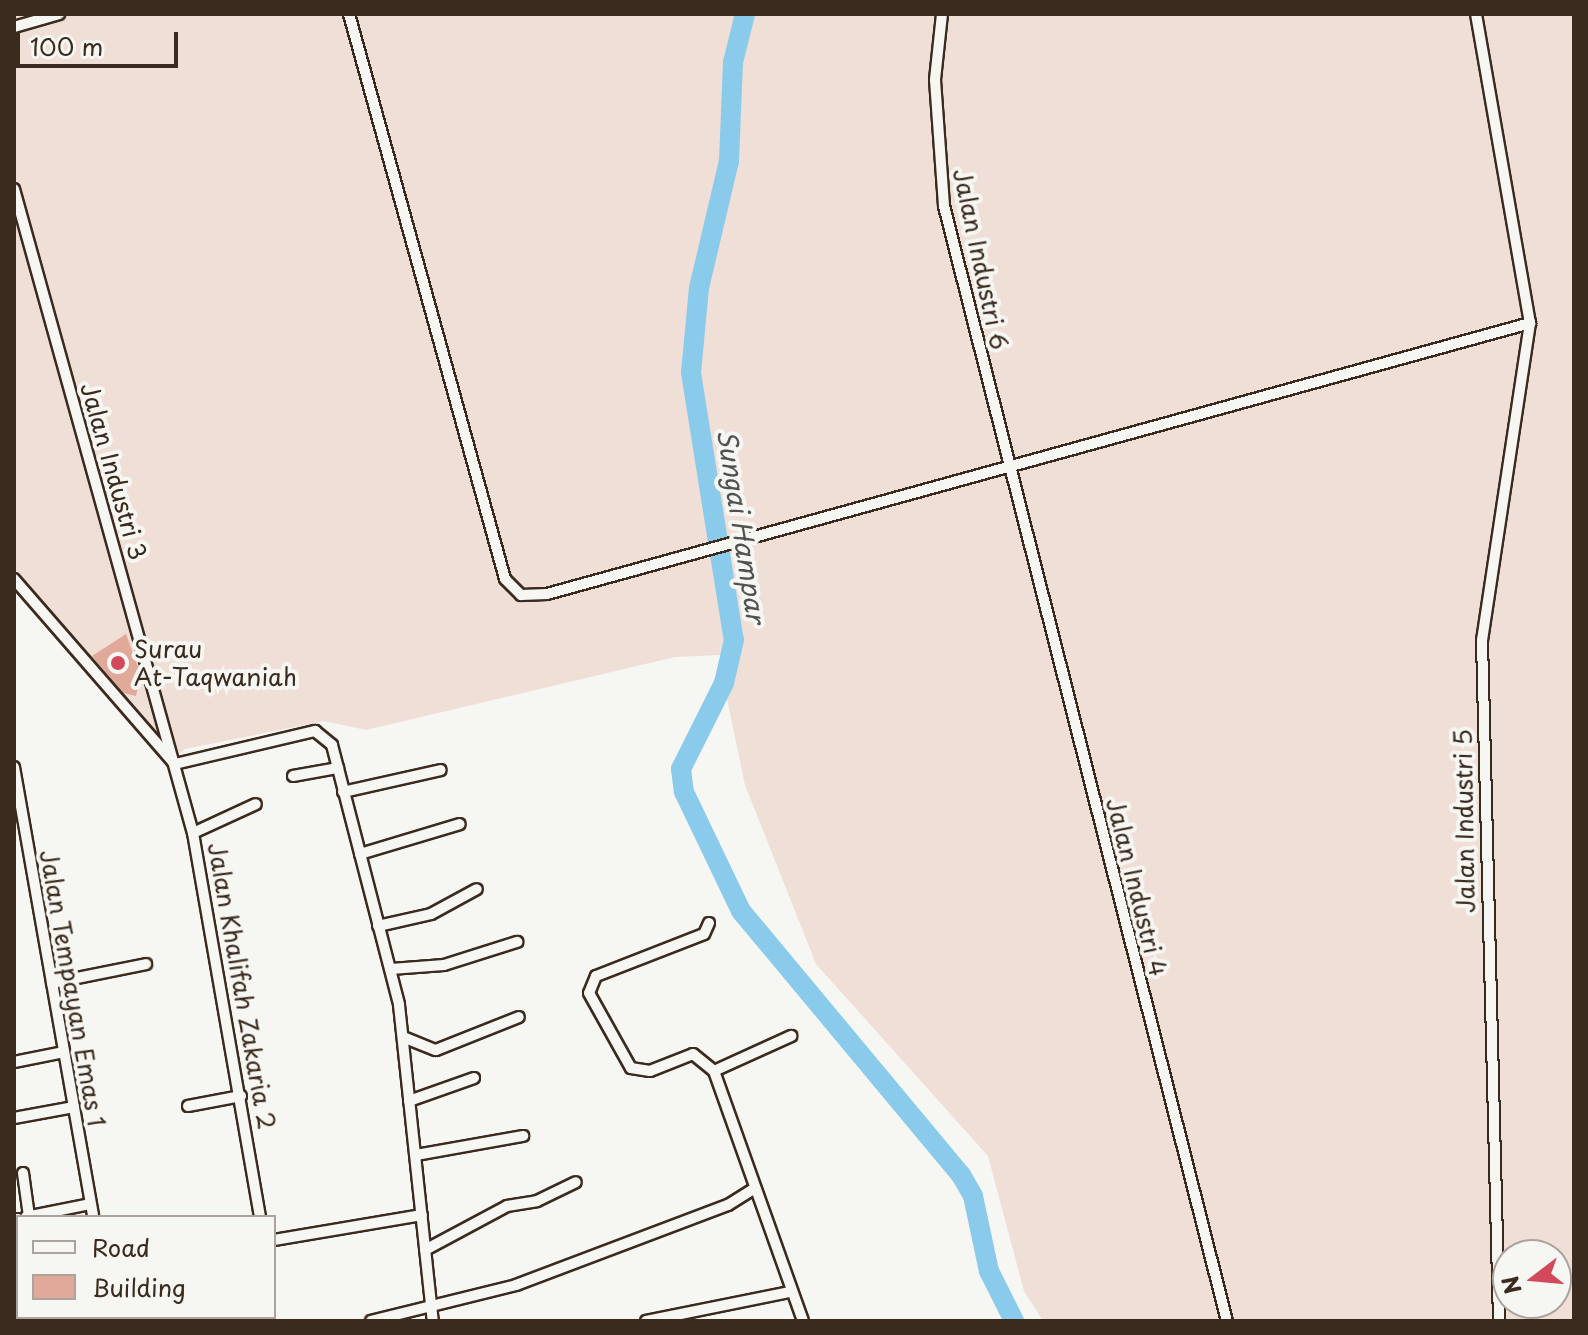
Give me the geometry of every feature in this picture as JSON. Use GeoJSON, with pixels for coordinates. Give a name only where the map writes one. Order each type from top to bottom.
{"type":"FeatureCollection","features":[{"type":"Feature","properties":{"kind":"street"},"geometry":{"type":"LineString","coordinates":[[14,27],[59,14]]}},
{"type":"Feature","properties":{"kind":"street"},"geometry":{"type":"LineString","coordinates":[[349,14],[505,579],[511,589],[533,597],[1008,463],[1530,323],[1476,14]]}},
{"type":"Feature","properties":{"kind":"street","name":"Jalan Industri 6"},"geometry":{"type":"LineString","coordinates":[[942,14],[935,80],[944,206],[1008,463]]}},
{"type":"Feature","properties":{"kind":"street","name":"Jalan Industri 3"},"geometry":{"type":"LineString","coordinates":[[14,189],[175,764]]}},
{"type":"Feature","properties":{"kind":"street","name":"Jalan Industri 5"},"geometry":{"type":"LineString","coordinates":[[1499,1321],[1482,626],[1530,323]]}},
{"type":"Feature","properties":{"kind":"street","name":"Jalan Industri 4"},"geometry":{"type":"LineString","coordinates":[[1008,463],[1227,1321]]}},
{"type":"Feature","properties":{"kind":"street"},"geometry":{"type":"LineString","coordinates":[[14,579],[175,764],[315,731],[329,739],[391,969],[403,1037],[433,1321]]}},
{"type":"Feature","properties":{"kind":"street","name":"Jalan Khalifah Zakaria 2"},"geometry":{"type":"LineString","coordinates":[[175,764],[193,833],[260,1215]]}},
{"type":"Feature","properties":{"kind":"street","name":"Jalan Tempayan Emas 1"},"geometry":{"type":"LineString","coordinates":[[14,767],[93,1215]]}},
{"type":"Feature","properties":{"kind":"street"},"geometry":{"type":"LineString","coordinates":[[293,776],[338,768]]}},
{"type":"Feature","properties":{"kind":"street"},"geometry":{"type":"LineString","coordinates":[[343,792],[441,770]]}},
{"type":"Feature","properties":{"kind":"street"},"geometry":{"type":"LineString","coordinates":[[193,833],[256,804]]}},
{"type":"Feature","properties":{"kind":"street"},"geometry":{"type":"LineString","coordinates":[[360,854],[460,824]]}},
{"type":"Feature","properties":{"kind":"street"},"geometry":{"type":"LineString","coordinates":[[378,926],[431,914],[477,889]]}},
{"type":"Feature","properties":{"kind":"street"},"geometry":{"type":"LineString","coordinates":[[709,923],[704,934],[596,976],[588,987],[631,1068],[650,1071],[693,1054],[714,1071],[790,1292],[803,1321]]}},
{"type":"Feature","properties":{"kind":"street"},"geometry":{"type":"LineString","coordinates":[[391,969],[444,965],[517,942]]}},
{"type":"Feature","properties":{"kind":"street"},"geometry":{"type":"LineString","coordinates":[[52,983],[146,964]]}},
{"type":"Feature","properties":{"kind":"street"},"geometry":{"type":"LineString","coordinates":[[403,1037],[436,1050],[519,1017]]}},
{"type":"Feature","properties":{"kind":"street"},"geometry":{"type":"LineString","coordinates":[[714,1071],[791,1036]]}},
{"type":"Feature","properties":{"kind":"street"},"geometry":{"type":"LineString","coordinates":[[14,1062],[64,1052]]}},
{"type":"Feature","properties":{"kind":"street"},"geometry":{"type":"LineString","coordinates":[[409,1101],[474,1078]]}},
{"type":"Feature","properties":{"kind":"street"},"geometry":{"type":"LineString","coordinates":[[188,1106],[241,1096]]}},
{"type":"Feature","properties":{"kind":"street"},"geometry":{"type":"LineString","coordinates":[[14,1118],[74,1107]]}},
{"type":"Feature","properties":{"kind":"street"},"geometry":{"type":"LineString","coordinates":[[416,1155],[523,1136]]}},
{"type":"Feature","properties":{"kind":"street"},"geometry":{"type":"LineString","coordinates":[[23,1173],[27,1215]]}},
{"type":"Feature","properties":{"kind":"street"},"geometry":{"type":"LineString","coordinates":[[425,1250],[507,1206],[531,1204],[576,1182]]}},
{"type":"Feature","properties":{"kind":"street"},"geometry":{"type":"LineString","coordinates":[[371,1321],[516,1285],[728,1205],[755,1188]]}},
{"type":"Feature","properties":{"kind":"street"},"geometry":{"type":"LineString","coordinates":[[37,1215],[90,1204]]}},
{"type":"Feature","properties":{"kind":"street"},"geometry":{"type":"LineString","coordinates":[[276,1240],[422,1215]]}},
{"type":"Feature","properties":{"kind":"street"},"geometry":{"type":"LineString","coordinates":[[646,1321],[790,1292]]}},
{"type":"Feature","properties":{"kind":"shaded area"},"geometry":{"type":"Polygon","coordinates":[[[14,14],[1574,14],[1574,1321],[1043,1321],[1024,1291],[988,1156],[816,964],[745,785],[727,699],[741,654],[675,657],[366,730],[324,721],[185,749],[167,764],[14,572],[14,14]]]}},
{"type":"Feature","properties":{"kind":"building","name":"Surau At-Taqwaniah"},"geometry":{"type":"Polygon","coordinates":[[[126,634],[141,675],[136,696],[123,693],[92,656],[126,634]]]}},
{"type":"Feature","properties":{"kind":"waterway","name":"Sungai Hampar"},"geometry":{"type":"LineString","coordinates":[[745,14],[733,62],[729,161],[699,288],[691,373],[734,640],[724,683],[681,769],[684,792],[741,911],[961,1175],[973,1196],[989,1271],[1014,1321]]}},
{"type":"Feature","properties":{"kind":"place","name":"Surau At-Taqwaniah"},"geometry":{"type":"Point","coordinates":[118,663]}}]}
